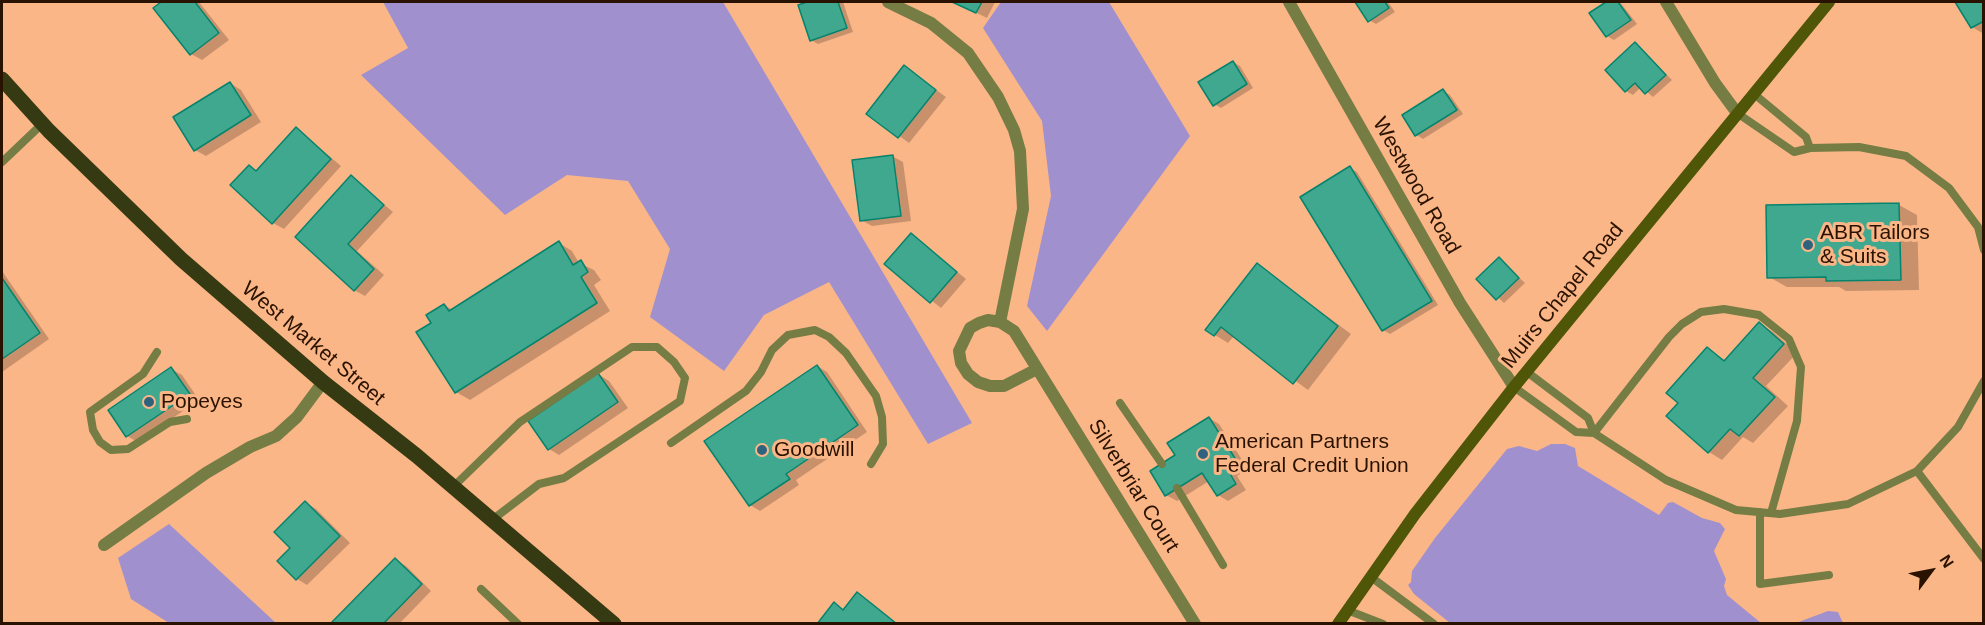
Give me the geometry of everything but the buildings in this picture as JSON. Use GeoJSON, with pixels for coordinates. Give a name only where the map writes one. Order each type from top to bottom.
{"type":"FeatureCollection","features":[{"type":"Feature","properties":{"kind":"main road","name":"Muirs Chapel Road"},"geometry":{"type":"LineString","coordinates":[[1338,624],[1415,514],[1514,387],[1829,2]]}},
{"type":"Feature","properties":{"kind":"main road","name":"West Market Street"},"geometry":{"type":"LineString","coordinates":[[2,79],[42,124],[159,238],[323,382],[453,487],[614,624]]}},
{"type":"Feature","properties":{"kind":"street"},"geometry":{"type":"LineString","coordinates":[[888,2],[931,23],[968,53],[998,97],[1014,130],[1022,174],[1023,209],[1000,322],[988,320],[970,328],[959,351],[961,363],[968,374],[978,382],[1004,386],[1037,369]]}},
{"type":"Feature","properties":{"kind":"street","name":"Westwood Road"},"geometry":{"type":"LineString","coordinates":[[1289,2],[1460,303],[1514,387]]}},
{"type":"Feature","properties":{"kind":"street"},"geometry":{"type":"LineString","coordinates":[[1666,2],[1715,83],[1737,113]]}},
{"type":"Feature","properties":{"kind":"street","name":"Silverbriar Court"},"geometry":{"type":"LineString","coordinates":[[1000,322],[1014,331],[1196,624]]}},
{"type":"Feature","properties":{"kind":"street"},"geometry":{"type":"LineString","coordinates":[[104,545],[206,473],[250,447],[276,436],[297,417],[323,382]]}},
{"type":"Feature","properties":{"kind":"lane"},"geometry":{"type":"LineString","coordinates":[[1754,93],[1806,136],[1810,148]]}},
{"type":"Feature","properties":{"kind":"lane"},"geometry":{"type":"LineString","coordinates":[[1737,113],[1794,152],[1810,148],[1860,147],[1906,156],[1949,189],[1978,226],[1983,250]]}},
{"type":"Feature","properties":{"kind":"lane"},"geometry":{"type":"LineString","coordinates":[[2,162],[42,124]]}},
{"type":"Feature","properties":{"kind":"lane"},"geometry":{"type":"LineString","coordinates":[[1594,433],[1682,324],[1701,312],[1724,309],[1759,315],[1789,339],[1801,367],[1797,421],[1771,513]]}},
{"type":"Feature","properties":{"kind":"lane"},"geometry":{"type":"LineString","coordinates":[[671,443],[746,391],[761,372],[772,350],[788,335],[816,330],[829,337],[846,353],[876,396],[882,417],[883,444],[871,464]]}},
{"type":"Feature","properties":{"kind":"lane"},"geometry":{"type":"LineString","coordinates":[[453,487],[520,422],[632,347],[657,347],[674,362],[685,378],[680,401],[564,478],[539,484],[492,520]]}},
{"type":"Feature","properties":{"kind":"lane"},"geometry":{"type":"LineString","coordinates":[[157,352],[143,374],[90,411],[93,430],[100,442],[111,450],[128,448],[170,422],[187,419]]}},
{"type":"Feature","properties":{"kind":"lane"},"geometry":{"type":"LineString","coordinates":[[1527,372],[1588,418],[1594,433]]}},
{"type":"Feature","properties":{"kind":"lane"},"geometry":{"type":"LineString","coordinates":[[1514,387],[1576,432],[1594,433],[1666,480],[1737,510],[1771,513],[1848,504],[1917,471],[1958,427],[1983,381]]}},
{"type":"Feature","properties":{"kind":"lane"},"geometry":{"type":"LineString","coordinates":[[1120,403],[1162,464]]}},
{"type":"Feature","properties":{"kind":"lane"},"geometry":{"type":"LineString","coordinates":[[1917,471],[1983,559]]}},
{"type":"Feature","properties":{"kind":"lane"},"geometry":{"type":"LineString","coordinates":[[1177,488],[1223,565]]}},
{"type":"Feature","properties":{"kind":"lane"},"geometry":{"type":"LineString","coordinates":[[1760,512],[1761,584],[1829,575]]}},
{"type":"Feature","properties":{"kind":"lane"},"geometry":{"type":"LineString","coordinates":[[1371,577],[1434,624]]}},
{"type":"Feature","properties":{"kind":"lane"},"geometry":{"type":"LineString","coordinates":[[481,589],[518,624]]}},
{"type":"Feature","properties":{"kind":"lane"},"geometry":{"type":"LineString","coordinates":[[1347,610],[1383,624]]}},
{"type":"Feature","properties":{"kind":"shaded area"},"geometry":{"type":"Polygon","coordinates":[[[383,2],[723,2],[972,423],[928,444],[829,282],[764,315],[724,371],[650,317],[670,249],[628,181],[567,175],[505,215],[361,75],[408,48],[383,2]]]}},
{"type":"Feature","properties":{"kind":"shaded area"},"geometry":{"type":"Polygon","coordinates":[[[1001,2],[1109,2],[1190,136],[1047,331],[1027,306],[1051,196],[1042,121],[983,28],[1001,2]]]}},
{"type":"Feature","properties":{"kind":"shaded area"},"geometry":{"type":"Polygon","coordinates":[[[1551,444],[1565,444],[1575,448],[1578,466],[1659,515],[1668,503],[1673,502],[1702,518],[1720,523],[1725,529],[1714,551],[1726,579],[1724,586],[1727,595],[1761,623],[1450,623],[1414,594],[1408,585],[1411,582],[1412,571],[1435,538],[1507,449],[1519,446],[1537,451],[1551,444]]]}},
{"type":"Feature","properties":{"kind":"shaded area"},"geometry":{"type":"Polygon","coordinates":[[[169,524],[276,623],[169,623],[131,599],[118,558],[169,524]]]}},
{"type":"Feature","properties":{"kind":"shaded area"},"geometry":{"type":"Polygon","coordinates":[[[1828,611],[1838,612],[1843,623],[1796,623],[1828,611]]]}},
{"type":"Feature","properties":{"kind":"place","name":"ABR Tailors & Suits"},"geometry":{"type":"Point","coordinates":[1808,245]}},
{"type":"Feature","properties":{"kind":"place","name":"Popeyes"},"geometry":{"type":"Point","coordinates":[149,402]}},
{"type":"Feature","properties":{"kind":"place","name":"Goodwill"},"geometry":{"type":"Point","coordinates":[762,450]}},
{"type":"Feature","properties":{"kind":"place","name":"American Partners Federal Credit Union"},"geometry":{"type":"Point","coordinates":[1203,454]}}]}
